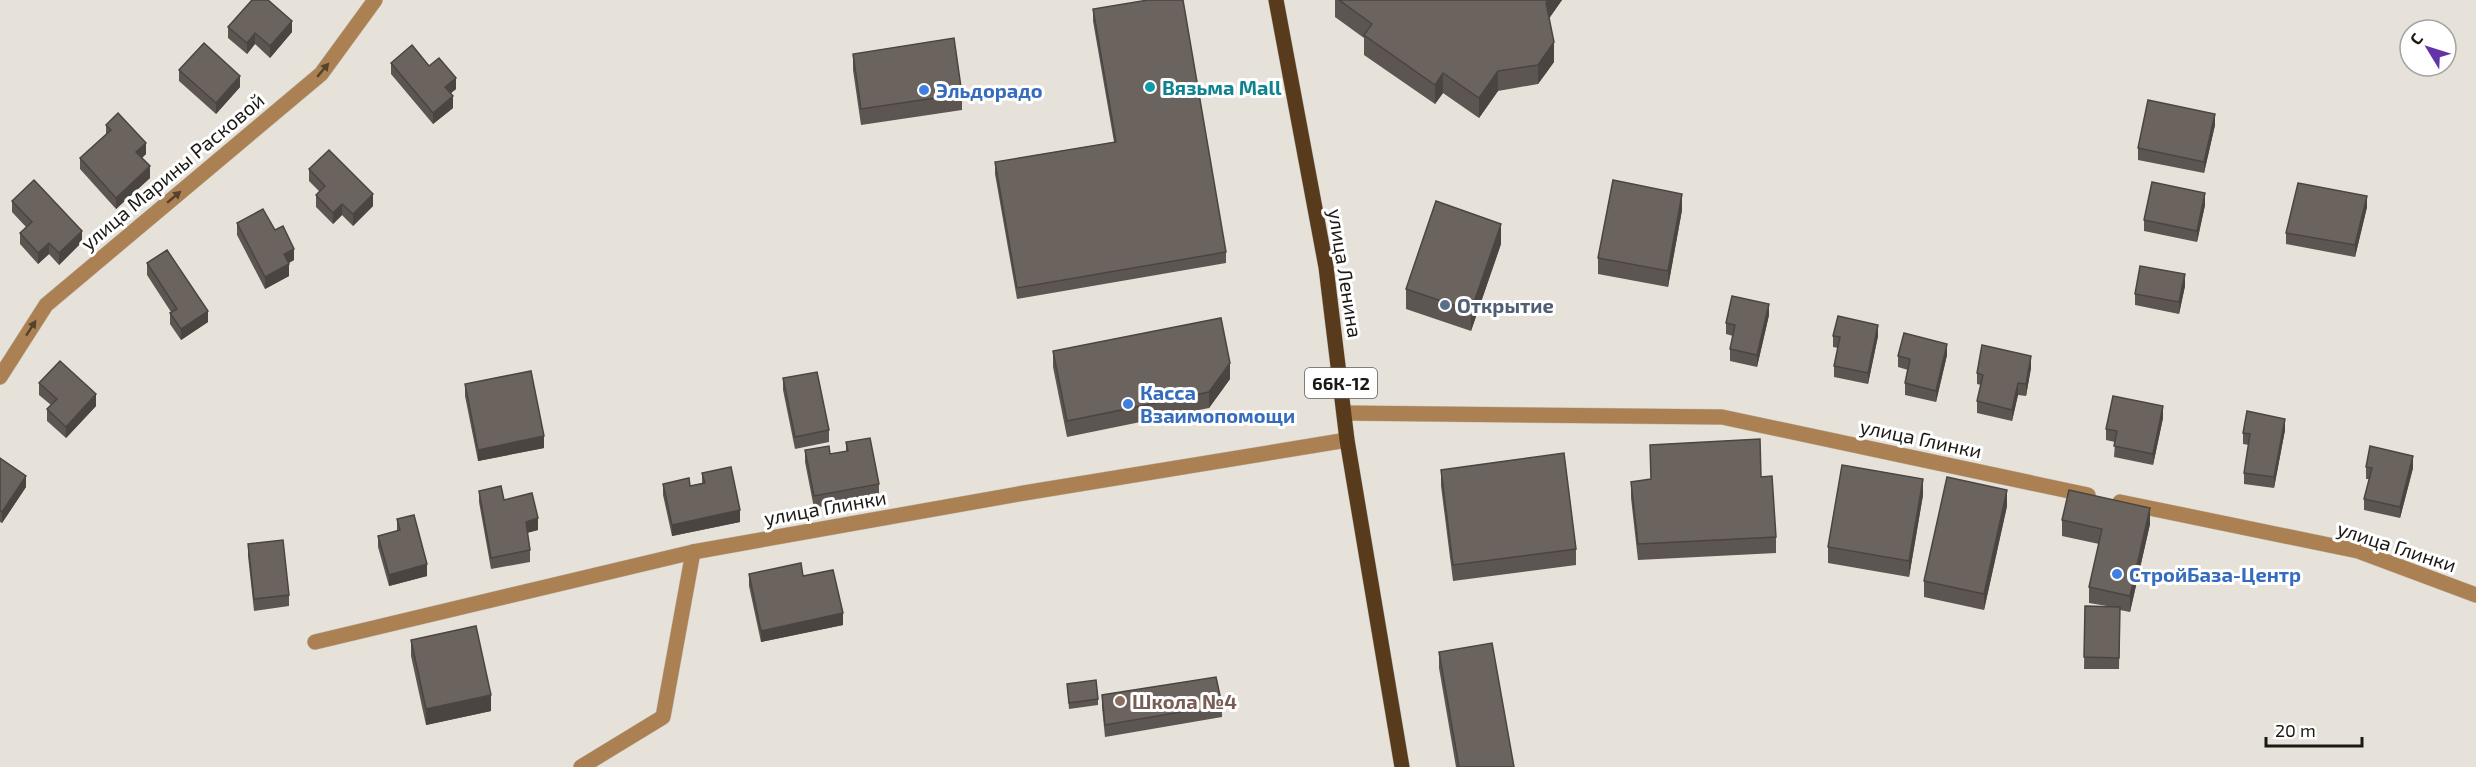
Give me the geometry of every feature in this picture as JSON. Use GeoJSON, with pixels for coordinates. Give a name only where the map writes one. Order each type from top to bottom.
{"type":"FeatureCollection","features":[{"type":"Feature","properties":{"kind":"main road","name":"улица Ленина"},"geometry":{"type":"LineString","coordinates":[[1276,0],[1326,267],[1347,440],[1402,767]]}},
{"type":"Feature","properties":{"kind":"street","name":"улица Марины Расковой"},"geometry":{"type":"LineString","coordinates":[[0,377],[46,304],[321,74],[375,0]]}},
{"type":"Feature","properties":{"kind":"street","name":"улица Глинки"},"geometry":{"type":"LineString","coordinates":[[1345,413],[1722,417],[2358,550],[2476,595]]}},
{"type":"Feature","properties":{"kind":"street","name":"улица Глинки"},"geometry":{"type":"LineString","coordinates":[[315,642],[693,552],[1012,495],[1347,440]]}},
{"type":"Feature","properties":{"kind":"street"},"geometry":{"type":"LineString","coordinates":[[581,767],[663,717],[693,552]]}},
{"type":"Feature","properties":{"kind":"building"},"geometry":{"type":"Polygon","coordinates":[[[252,0],[268,0],[292,21],[270,46],[255,33],[247,43],[228,27],[252,0]]]}},
{"type":"Feature","properties":{"kind":"building","name":"Вязьма Mall"},"geometry":{"type":"Polygon","coordinates":[[[1148,0],[1183,0],[1226,252],[1017,288],[995,162],[1116,142],[1093,9],[1148,0]]]}},
{"type":"Feature","properties":{"kind":"building"},"geometry":{"type":"Polygon","coordinates":[[[1339,0],[1548,0],[1546,3],[1554,42],[1538,65],[1498,71],[1479,98],[1443,73],[1435,85],[1364,35],[1372,24],[1339,0]]]}},
{"type":"Feature","properties":{"kind":"building"},"geometry":{"type":"Polygon","coordinates":[[[954,38],[962,94],[861,109],[853,54],[954,38]]]}},
{"type":"Feature","properties":{"kind":"building"},"geometry":{"type":"Polygon","coordinates":[[[204,43],[240,76],[216,103],[179,70],[204,43]]]}},
{"type":"Feature","properties":{"kind":"building"},"geometry":{"type":"Polygon","coordinates":[[[412,45],[429,66],[439,58],[456,78],[445,87],[453,96],[433,113],[391,63],[412,45]]]}},
{"type":"Feature","properties":{"kind":"building"},"geometry":{"type":"Polygon","coordinates":[[[2148,100],[2215,114],[2204,162],[2138,148],[2148,100]]]}},
{"type":"Feature","properties":{"kind":"building"},"geometry":{"type":"Polygon","coordinates":[[[118,113],[146,143],[136,152],[150,166],[116,198],[80,158],[111,130],[106,125],[118,113]]]}},
{"type":"Feature","properties":{"kind":"building"},"geometry":{"type":"Polygon","coordinates":[[[329,150],[373,194],[353,214],[342,204],[333,213],[316,195],[325,186],[309,169],[329,150]]]}},
{"type":"Feature","properties":{"kind":"building"},"geometry":{"type":"Polygon","coordinates":[[[34,180],[82,231],[59,253],[49,243],[38,253],[20,233],[32,222],[12,201],[34,180]]]}},
{"type":"Feature","properties":{"kind":"building"},"geometry":{"type":"Polygon","coordinates":[[[1613,180],[1682,194],[1668,271],[1598,258],[1613,180]]]}},
{"type":"Feature","properties":{"kind":"building"},"geometry":{"type":"Polygon","coordinates":[[[2152,182],[2205,193],[2197,231],[2144,220],[2152,182]]]}},
{"type":"Feature","properties":{"kind":"building"},"geometry":{"type":"Polygon","coordinates":[[[2298,183],[2367,196],[2355,245],[2286,233],[2298,183]]]}},
{"type":"Feature","properties":{"kind":"building"},"geometry":{"type":"Polygon","coordinates":[[[1436,201],[1501,224],[1471,311],[1406,289],[1436,201]]]}},
{"type":"Feature","properties":{"kind":"building"},"geometry":{"type":"Polygon","coordinates":[[[263,209],[275,230],[283,226],[294,249],[284,254],[289,264],[265,277],[237,223],[263,209]]]}},
{"type":"Feature","properties":{"kind":"building"},"geometry":{"type":"Polygon","coordinates":[[[167,250],[208,311],[181,329],[170,313],[177,309],[147,263],[167,250]]]}},
{"type":"Feature","properties":{"kind":"building"},"geometry":{"type":"Polygon","coordinates":[[[2140,266],[2185,274],[2179,302],[2135,294],[2140,266]]]}},
{"type":"Feature","properties":{"kind":"building"},"geometry":{"type":"Polygon","coordinates":[[[1732,296],[1769,304],[1757,355],[1730,349],[1735,325],[1726,323],[1732,296]]]}},
{"type":"Feature","properties":{"kind":"building"},"geometry":{"type":"Polygon","coordinates":[[[1838,316],[1878,325],[1868,373],[1834,366],[1840,337],[1833,336],[1838,316]]]}},
{"type":"Feature","properties":{"kind":"building"},"geometry":{"type":"Polygon","coordinates":[[[1221,318],[1230,363],[1209,392],[1067,421],[1053,351],[1221,318]]]}},
{"type":"Feature","properties":{"kind":"building"},"geometry":{"type":"Polygon","coordinates":[[[1904,333],[1947,344],[1936,391],[1905,383],[1910,359],[1898,356],[1904,333]]]}},
{"type":"Feature","properties":{"kind":"building"},"geometry":{"type":"Polygon","coordinates":[[[1982,345],[2031,356],[2026,384],[2018,383],[2012,410],[1977,401],[1983,375],[1977,373],[1982,345]]]}},
{"type":"Feature","properties":{"kind":"building"},"geometry":{"type":"Polygon","coordinates":[[[60,361],[96,394],[66,427],[47,409],[57,399],[39,383],[60,361]]]}},
{"type":"Feature","properties":{"kind":"building"},"geometry":{"type":"Polygon","coordinates":[[[531,371],[544,436],[478,450],[465,384],[531,371]]]}},
{"type":"Feature","properties":{"kind":"building"},"geometry":{"type":"Polygon","coordinates":[[[817,372],[829,430],[795,437],[783,378],[817,372]]]}},
{"type":"Feature","properties":{"kind":"building"},"geometry":{"type":"Polygon","coordinates":[[[2113,396],[2163,406],[2153,454],[2114,446],[2117,431],[2106,429],[2113,396]]]}},
{"type":"Feature","properties":{"kind":"building"},"geometry":{"type":"Polygon","coordinates":[[[2247,411],[2285,419],[2274,477],[2244,473],[2250,434],[2243,433],[2247,411]]]}},
{"type":"Feature","properties":{"kind":"building"},"geometry":{"type":"Polygon","coordinates":[[[870,438],[879,484],[814,496],[805,450],[829,446],[830,454],[848,451],[846,442],[870,438]]]}},
{"type":"Feature","properties":{"kind":"building"},"geometry":{"type":"Polygon","coordinates":[[[1760,439],[1761,477],[1772,476],[1776,537],[1638,544],[1631,482],[1651,479],[1650,445],[1760,439]]]}},
{"type":"Feature","properties":{"kind":"building"},"geometry":{"type":"Polygon","coordinates":[[[2370,446],[2413,456],[2400,507],[2364,499],[2372,468],[2366,467],[2370,446]]]}},
{"type":"Feature","properties":{"kind":"building"},"geometry":{"type":"Polygon","coordinates":[[[1564,453],[1576,549],[1453,565],[1441,470],[1564,453]]]}},
{"type":"Feature","properties":{"kind":"building"},"geometry":{"type":"Polygon","coordinates":[[[0,458],[26,476],[2,512],[0,511],[0,458]]]}},
{"type":"Feature","properties":{"kind":"building"},"geometry":{"type":"Polygon","coordinates":[[[1842,465],[1923,479],[1909,561],[1828,547],[1842,465]]]}},
{"type":"Feature","properties":{"kind":"building"},"geometry":{"type":"Polygon","coordinates":[[[731,467],[740,510],[672,525],[663,484],[689,478],[690,486],[705,483],[702,473],[731,467]]]}},
{"type":"Feature","properties":{"kind":"building"},"geometry":{"type":"Polygon","coordinates":[[[1947,477],[2007,490],[1984,594],[1924,581],[1947,477]]]}},
{"type":"Feature","properties":{"kind":"building"},"geometry":{"type":"Polygon","coordinates":[[[501,486],[504,500],[532,493],[538,518],[526,522],[530,550],[491,558],[479,491],[501,486]]]}},
{"type":"Feature","properties":{"kind":"building","name":"СтройБаза-Центр"},"geometry":{"type":"Polygon","coordinates":[[[2069,490],[2150,508],[2130,596],[2089,587],[2102,529],[2062,520],[2069,490]]]}},
{"type":"Feature","properties":{"kind":"building"},"geometry":{"type":"Polygon","coordinates":[[[414,515],[427,564],[389,575],[378,536],[400,530],[397,519],[414,515]]]}},
{"type":"Feature","properties":{"kind":"building"},"geometry":{"type":"Polygon","coordinates":[[[283,540],[289,595],[254,599],[248,544],[283,540]]]}},
{"type":"Feature","properties":{"kind":"building"},"geometry":{"type":"Polygon","coordinates":[[[801,563],[803,576],[833,570],[843,613],[761,631],[749,574],[801,563]]]}},
{"type":"Feature","properties":{"kind":"building"},"geometry":{"type":"Polygon","coordinates":[[[2085,606],[2120,607],[2119,658],[2084,657],[2085,606]]]}},
{"type":"Feature","properties":{"kind":"building"},"geometry":{"type":"Polygon","coordinates":[[[476,626],[491,695],[426,709],[411,640],[476,626]]]}},
{"type":"Feature","properties":{"kind":"building"},"geometry":{"type":"Polygon","coordinates":[[[1492,643],[1514,767],[1459,767],[1439,652],[1492,643]]]}},
{"type":"Feature","properties":{"kind":"building"},"geometry":{"type":"Polygon","coordinates":[[[1216,677],[1222,705],[1105,725],[1102,695],[1216,677]]]}},
{"type":"Feature","properties":{"kind":"building"},"geometry":{"type":"Polygon","coordinates":[[[1096,680],[1098,699],[1069,703],[1067,684],[1096,680]]]}},
{"type":"Feature","properties":{"kind":"place","name":"Вязьма Mall"},"geometry":{"type":"Point","coordinates":[1150,87]}},
{"type":"Feature","properties":{"kind":"place","name":"Эльдорадо"},"geometry":{"type":"Point","coordinates":[924,90]}},
{"type":"Feature","properties":{"kind":"place","name":"Открытие"},"geometry":{"type":"Point","coordinates":[1445,305]}},
{"type":"Feature","properties":{"kind":"place","name":"Касса Взаимопомощи"},"geometry":{"type":"Point","coordinates":[1128,404]}},
{"type":"Feature","properties":{"kind":"place","name":"СтройБаза-Центр"},"geometry":{"type":"Point","coordinates":[2117,574]}},
{"type":"Feature","properties":{"kind":"place","name":"Школа №4"},"geometry":{"type":"Point","coordinates":[1120,701]}}]}
